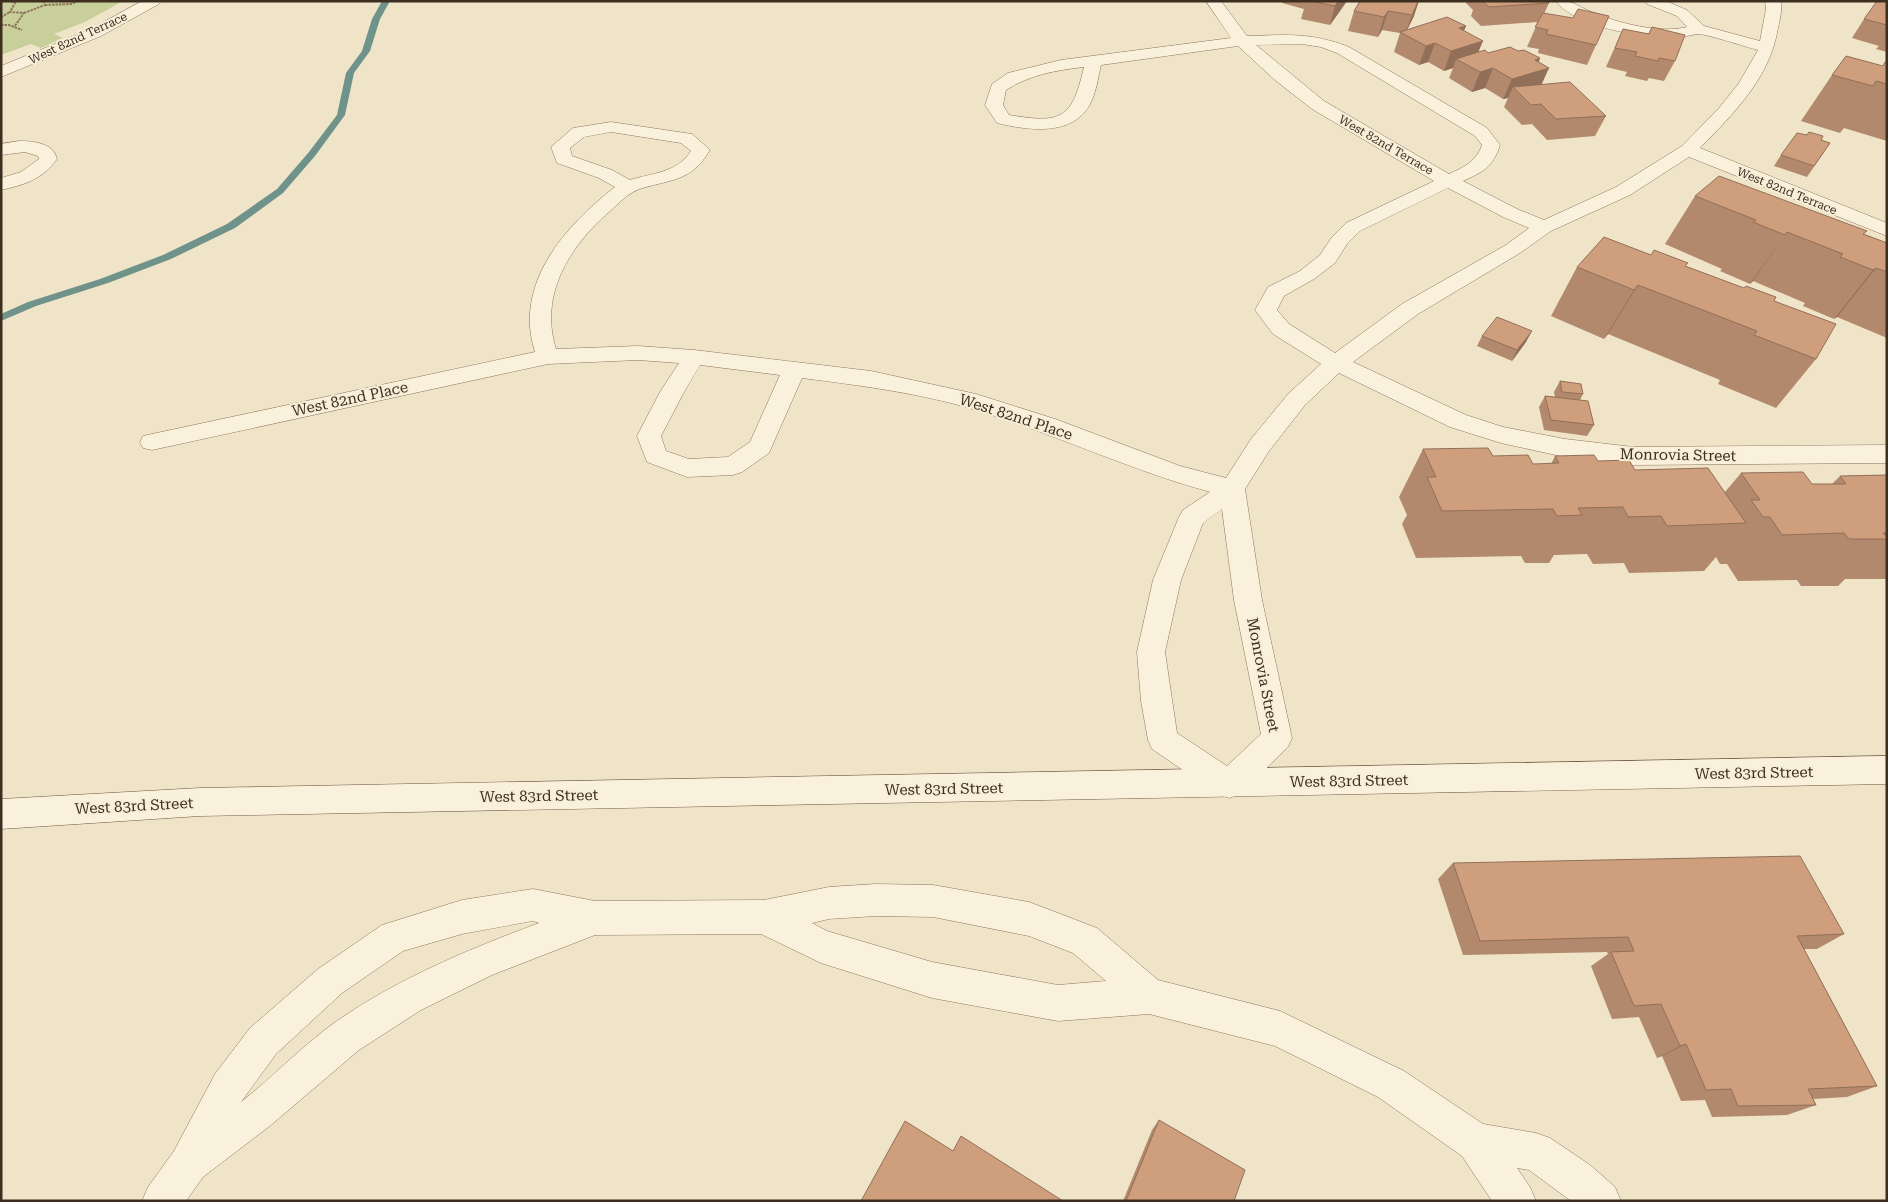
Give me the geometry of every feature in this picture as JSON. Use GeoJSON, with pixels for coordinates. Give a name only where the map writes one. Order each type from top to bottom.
{"type":"FeatureCollection","features":[{"type":"Feature","properties":{"kind":"street","name":"West 82nd Terrace"},"geometry":{"type":"LineString","coordinates":[[1,72],[95,33],[154,1]]}},
{"type":"Feature","properties":{"kind":"street","name":"West 82nd Terrace"},"geometry":{"type":"LineString","coordinates":[[1213,1],[1242,41],[1281,76],[1318,104],[1360,131],[1450,182],[1510,213],[1544,227]]}},
{"type":"Feature","properties":{"kind":"street"},"geometry":{"type":"LineString","coordinates":[[1563,1],[1582,14],[1632,29],[1657,33],[1683,34],[1698,29]]}},
{"type":"Feature","properties":{"kind":"street"},"geometry":{"type":"LineString","coordinates":[[1652,1],[1682,13],[1698,29],[1767,48]]}},
{"type":"Feature","properties":{"kind":"street"},"geometry":{"type":"LineString","coordinates":[[1229,784],[1163,740],[1156,701],[1151,652],[1167,580],[1192,517],[1232,489],[1260,445],[1291,407],[1336,363],[1410,309],[1512,249],[1544,227],[1623,191],[1688,150],[1726,111],[1747,85],[1767,48],[1774,9],[1773,1]]}},
{"type":"Feature","properties":{"kind":"street"},"geometry":{"type":"LineString","coordinates":[[1094,60],[1080,108],[1061,122],[1029,124],[1003,119],[994,105],[998,88],[1014,77],[1047,68],[1094,60],[1242,41],[1302,39],[1334,47],[1481,132],[1491,145],[1487,157],[1476,168],[1450,182]]}},
{"type":"Feature","properties":{"kind":"street"},"geometry":{"type":"LineString","coordinates":[[548,357],[541,331],[542,299],[550,269],[566,243],[587,221],[628,187],[678,174],[696,161],[701,150],[686,138],[611,127],[579,132],[560,147],[564,159],[585,168],[604,172],[628,187]]}},
{"type":"Feature","properties":{"kind":"street"},"geometry":{"type":"LineString","coordinates":[[1,150],[34,147],[43,149],[48,159],[35,172],[24,178],[1,184]]}},
{"type":"Feature","properties":{"kind":"street","name":"West 82nd Terrace"},"geometry":{"type":"LineString","coordinates":[[1688,150],[1887,230]]}},
{"type":"Feature","properties":{"kind":"street","name":"Monrovia Street"},"geometry":{"type":"LineString","coordinates":[[1450,182],[1353,227],[1339,240],[1328,259],[1308,275],[1275,292],[1266,310],[1281,328],[1336,363],[1458,421],[1502,435],[1565,448],[1633,456],[1887,454]]}},
{"type":"Feature","properties":{"kind":"street","name":"West 82nd Place"},"geometry":{"type":"LineString","coordinates":[[152,442],[548,357],[638,353],[694,357],[871,379],[968,400],[1047,425],[1173,473],[1232,489]]}},
{"type":"Feature","properties":{"kind":"street"},"geometry":{"type":"LineString","coordinates":[[694,357],[672,392],[649,436],[656,456],[687,468],[733,466],[760,447],[794,369]]}},
{"type":"Feature","properties":{"kind":"street","name":"Monrovia Street"},"geometry":{"type":"LineString","coordinates":[[1229,784],[1277,738],[1248,600],[1232,489]]}},
{"type":"Feature","properties":{"kind":"street","name":"West 83rd Street"},"geometry":{"type":"LineString","coordinates":[[1,814],[200,802],[1229,784],[1887,770]]}},
{"type":"Feature","properties":{"kind":"street"},"geometry":{"type":"LineString","coordinates":[[162,1201],[188,1166],[228,1087],[263,1041],[330,981],[394,937],[462,917],[534,905],[595,918],[764,917],[829,903],[876,900],[933,901],[1029,919],[1085,940],[1149,996]]}},
{"type":"Feature","properties":{"kind":"street"},"geometry":{"type":"LineString","coordinates":[[764,917],[821,946],[932,980],[1058,1003],[1149,996],[1280,1029],[1391,1084],[1476,1142],[1516,1201]]}},
{"type":"Feature","properties":{"kind":"street"},"geometry":{"type":"LineString","coordinates":[[188,1166],[258,1112],[346,1037],[408,997],[483,961],[595,918]]}},
{"type":"Feature","properties":{"kind":"street"},"geometry":{"type":"LineString","coordinates":[[1476,1142],[1536,1152],[1576,1178],[1601,1201]]}},
{"type":"Feature","properties":{"kind":"path"},"geometry":{"type":"LineString","coordinates":[[1,18],[10,12],[15,2],[11,1]]}},
{"type":"Feature","properties":{"kind":"path"},"geometry":{"type":"LineString","coordinates":[[44,1],[45,5]]}},
{"type":"Feature","properties":{"kind":"path"},"geometry":{"type":"LineString","coordinates":[[10,12],[24,12],[45,5],[72,4],[77,1]]}},
{"type":"Feature","properties":{"kind":"path"},"geometry":{"type":"LineString","coordinates":[[14,27],[24,12]]}},
{"type":"Feature","properties":{"kind":"green space"},"geometry":{"type":"Polygon","coordinates":[[[1,1],[123,1],[85,22],[54,34],[63,38],[41,48],[31,44],[1,55],[1,1]]]}},
{"type":"Feature","properties":{"kind":"building"},"geometry":{"type":"Polygon","coordinates":[[[1311,1],[1338,1],[1335,6],[1311,1]]]}},
{"type":"Feature","properties":{"kind":"building"},"geometry":{"type":"Polygon","coordinates":[[[1360,1],[1418,1],[1412,15],[1388,11],[1384,17],[1354,11],[1360,1]]]}},
{"type":"Feature","properties":{"kind":"building"},"geometry":{"type":"Polygon","coordinates":[[[1482,1],[1547,1],[1549,3],[1489,7],[1482,1]]]}},
{"type":"Feature","properties":{"kind":"building"},"geometry":{"type":"Polygon","coordinates":[[[1877,1],[1887,1],[1887,25],[1864,19],[1877,1]]]}},
{"type":"Feature","properties":{"kind":"building"},"geometry":{"type":"Polygon","coordinates":[[[1578,9],[1609,16],[1596,45],[1546,34],[1548,30],[1535,27],[1543,13],[1573,18],[1578,9]]]}},
{"type":"Feature","properties":{"kind":"building"},"geometry":{"type":"Polygon","coordinates":[[[1447,17],[1466,26],[1459,28],[1483,41],[1451,51],[1435,43],[1426,46],[1400,32],[1447,17]]]}},
{"type":"Feature","properties":{"kind":"building"},"geometry":{"type":"Polygon","coordinates":[[[1652,27],[1685,35],[1675,61],[1659,58],[1658,61],[1635,56],[1637,52],[1615,48],[1623,29],[1649,34],[1652,27]]]}},
{"type":"Feature","properties":{"kind":"building"},"geometry":{"type":"Polygon","coordinates":[[[1510,47],[1518,51],[1524,50],[1540,58],[1535,60],[1549,68],[1512,79],[1493,68],[1480,72],[1456,59],[1485,50],[1488,53],[1510,47]]]}},
{"type":"Feature","properties":{"kind":"building"},"geometry":{"type":"Polygon","coordinates":[[[1846,56],[1883,66],[1885,62],[1887,63],[1887,84],[1876,81],[1873,86],[1832,75],[1846,56]]]}},
{"type":"Feature","properties":{"kind":"building"},"geometry":{"type":"Polygon","coordinates":[[[1570,82],[1606,116],[1556,119],[1541,104],[1531,105],[1513,87],[1570,82]]]}},
{"type":"Feature","properties":{"kind":"building"},"geometry":{"type":"Polygon","coordinates":[[[1809,132],[1823,136],[1821,140],[1830,143],[1814,166],[1781,155],[1797,133],[1807,135],[1809,132]]]}},
{"type":"Feature","properties":{"kind":"building"},"geometry":{"type":"Polygon","coordinates":[[[1719,176],[1867,231],[1863,234],[1887,243],[1887,272],[1876,268],[1873,270],[1840,257],[1843,254],[1787,232],[1785,235],[1753,222],[1756,220],[1695,196],[1719,176]]]}},
{"type":"Feature","properties":{"kind":"building"},"geometry":{"type":"Polygon","coordinates":[[[1604,237],[1651,255],[1654,250],[1688,263],[1685,266],[1744,288],[1746,286],[1776,297],[1774,301],[1836,324],[1816,359],[1754,335],[1757,331],[1638,285],[1634,290],[1577,267],[1604,237]]]}},
{"type":"Feature","properties":{"kind":"building"},"geometry":{"type":"Polygon","coordinates":[[[1497,317],[1532,331],[1517,350],[1482,336],[1497,317]]]}},
{"type":"Feature","properties":{"kind":"building"},"geometry":{"type":"Polygon","coordinates":[[[1560,381],[1581,384],[1583,394],[1562,392],[1560,381]]]}},
{"type":"Feature","properties":{"kind":"building"},"geometry":{"type":"Polygon","coordinates":[[[1545,396],[1588,401],[1594,425],[1551,420],[1545,396]]]}},
{"type":"Feature","properties":{"kind":"building"},"geometry":{"type":"Polygon","coordinates":[[[1488,448],[1493,456],[1528,455],[1533,464],[1559,463],[1555,456],[1594,455],[1598,461],[1629,460],[1635,470],[1708,468],[1746,523],[1667,526],[1661,516],[1628,517],[1623,507],[1578,508],[1582,515],[1557,516],[1553,509],[1442,511],[1427,477],[1436,477],[1423,449],[1488,448]]]}},
{"type":"Feature","properties":{"kind":"building"},"geometry":{"type":"Polygon","coordinates":[[[1803,472],[1812,484],[1846,484],[1840,476],[1887,475],[1887,533],[1883,533],[1887,539],[1849,539],[1844,533],[1782,535],[1770,517],[1763,517],[1751,500],[1760,500],[1741,473],[1803,472]]]}},
{"type":"Feature","properties":{"kind":"building"},"geometry":{"type":"Polygon","coordinates":[[[1800,856],[1844,934],[1797,936],[1877,1086],[1808,1089],[1816,1105],[1738,1106],[1731,1089],[1706,1090],[1686,1044],[1680,1046],[1661,1004],[1634,1006],[1611,952],[1634,951],[1628,937],[1480,941],[1453,863],[1800,856]]]}},
{"type":"Feature","properties":{"kind":"building"},"geometry":{"type":"Polygon","coordinates":[[[1159,1120],[1245,1170],[1234,1201],[1126,1201],[1159,1120]]]}},
{"type":"Feature","properties":{"kind":"building"},"geometry":{"type":"Polygon","coordinates":[[[905,1121],[953,1151],[961,1136],[1063,1201],[861,1201],[905,1121]]]}},
{"type":"Feature","properties":{"kind":"waterway"},"geometry":{"type":"LineString","coordinates":[[1,318],[32,304],[104,281],[167,257],[231,226],[280,191],[312,154],[341,115],[350,73],[366,51],[376,19],[386,1]]}}]}
